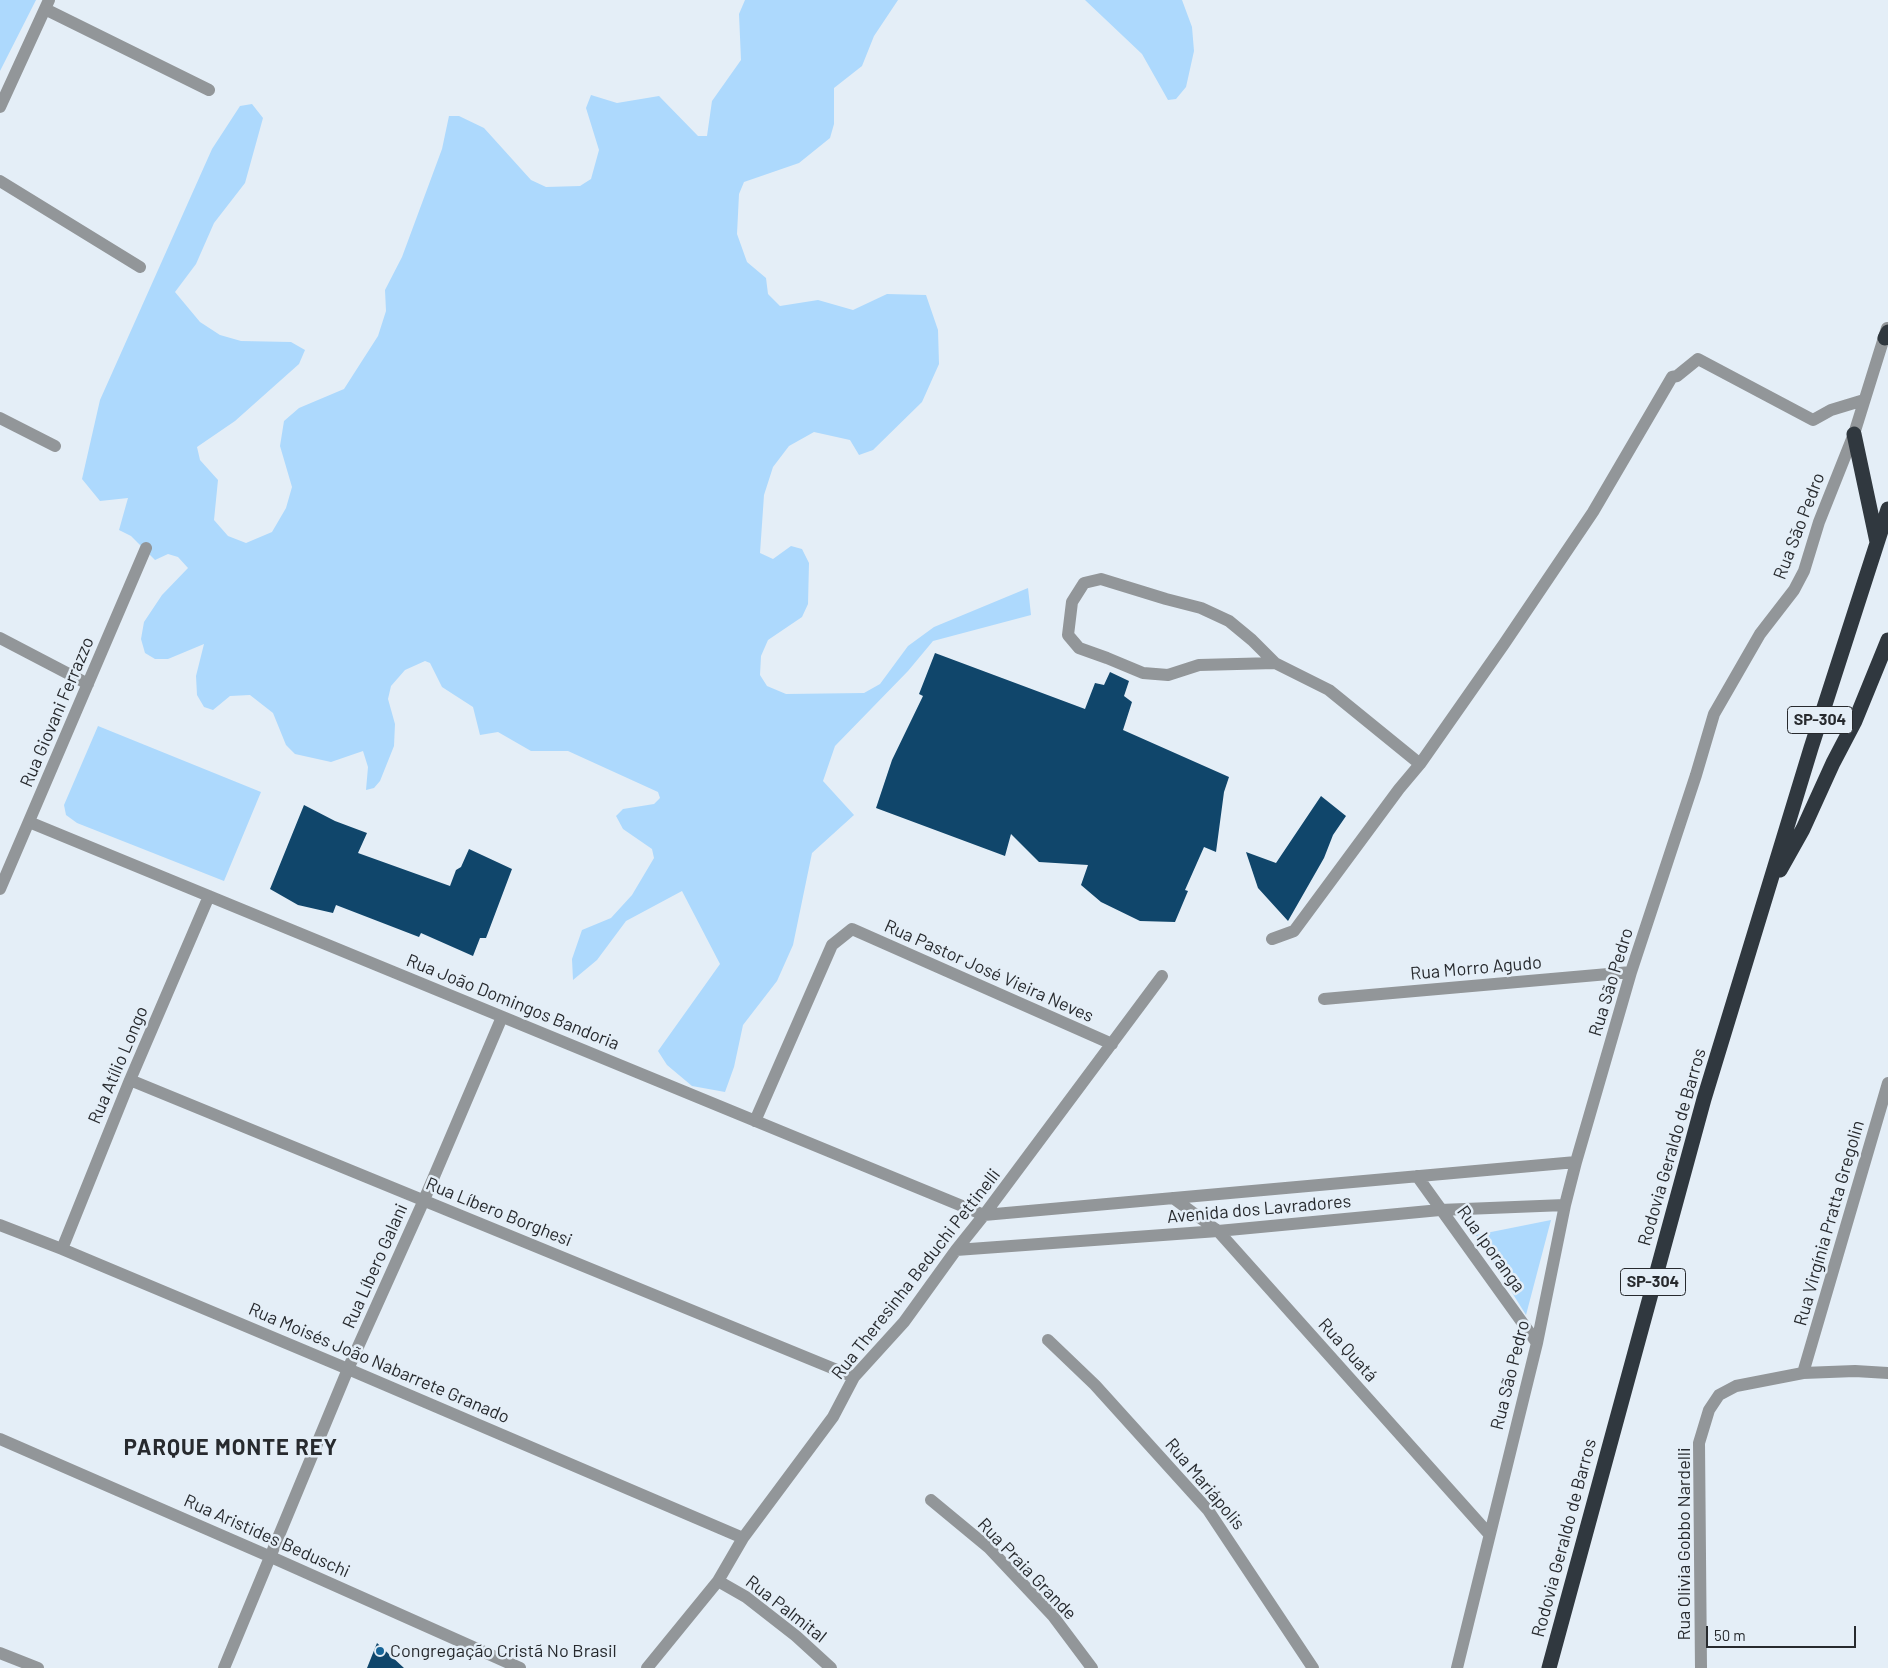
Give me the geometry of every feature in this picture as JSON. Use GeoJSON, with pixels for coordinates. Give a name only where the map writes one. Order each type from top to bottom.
{"type":"FeatureCollection","features":[{"type":"Feature","properties":{"kind":"highway"},"geometry":{"type":"LineString","coordinates":[[1854,434],[1877,543]]}},
{"type":"Feature","properties":{"kind":"highway","name":"Rodovia Geraldo de Barros"},"geometry":{"type":"LineString","coordinates":[[1549,1668],[1697,1127],[1765,898],[1888,509]]}},
{"type":"Feature","properties":{"kind":"highway","name":"Rodovia Geraldo de Barros"},"geometry":{"type":"LineString","coordinates":[[1765,898],[1803,830],[1833,762],[1854,721],[1888,640]]}},
{"type":"Feature","properties":{"kind":"street"},"geometry":{"type":"LineString","coordinates":[[0,107],[47,5],[209,90]]}},
{"type":"Feature","properties":{"kind":"street"},"geometry":{"type":"LineString","coordinates":[[0,181],[140,267]]}},
{"type":"Feature","properties":{"kind":"street","name":"Rua São Pedro"},"geometry":{"type":"LineString","coordinates":[[1457,1668],[1537,1343],[1565,1205],[1576,1162],[1631,972],[1696,775],[1714,714],[1760,634],[1794,590],[1804,571],[1819,522],[1854,434],[1887,332]]}},
{"type":"Feature","properties":{"kind":"street"},"geometry":{"type":"LineString","coordinates":[[1272,939],[1294,931],[1399,789],[1420,764],[1594,512],[1672,377],[1677,376],[1698,359],[1813,420],[1831,410],[1864,400]]}},
{"type":"Feature","properties":{"kind":"street"},"geometry":{"type":"LineString","coordinates":[[0,418],[55,446]]}},
{"type":"Feature","properties":{"kind":"street","name":"Rua Giovani Ferrazzo"},"geometry":{"type":"LineString","coordinates":[[0,889],[4,864],[30,822],[146,548]]}},
{"type":"Feature","properties":{"kind":"street"},"geometry":{"type":"LineString","coordinates":[[1275,662],[1200,665],[1168,675],[1143,673],[1080,648],[1068,634],[1072,602],[1084,583],[1101,579],[1201,608],[1228,621],[1275,662],[1329,690],[1420,764]]}},
{"type":"Feature","properties":{"kind":"street"},"geometry":{"type":"LineString","coordinates":[[0,638],[88,684]]}},
{"type":"Feature","properties":{"kind":"street","name":"Rua João Domingos Bandoria"},"geometry":{"type":"LineString","coordinates":[[30,822],[984,1215]]}},
{"type":"Feature","properties":{"kind":"street","name":"Rua Atílio Longo"},"geometry":{"type":"LineString","coordinates":[[62,1249],[130,1080],[209,896]]}},
{"type":"Feature","properties":{"kind":"street","name":"Rua Pastor José Vieira Neves"},"geometry":{"type":"LineString","coordinates":[[754,1121],[832,945],[852,929],[1112,1044]]}},
{"type":"Feature","properties":{"kind":"street","name":"Rua Morro Agudo"},"geometry":{"type":"LineString","coordinates":[[1324,999],[1631,972]]}},
{"type":"Feature","properties":{"kind":"street","name":"Rua Theresinha Beduchi Pettinelli"},"geometry":{"type":"LineString","coordinates":[[647,1668],[718,1581],[743,1538],[833,1417],[854,1377],[904,1322],[1162,976]]}},
{"type":"Feature","properties":{"kind":"street","name":"Rua Líbero Galani"},"geometry":{"type":"LineString","coordinates":[[224,1668],[348,1368],[424,1200],[502,1017]]}},
{"type":"Feature","properties":{"kind":"street","name":"Rua Líbero Borghesi"},"geometry":{"type":"LineString","coordinates":[[130,1080],[854,1377]]}},
{"type":"Feature","properties":{"kind":"street","name":"Rua Virgínia Pratta Gregolin"},"geometry":{"type":"LineString","coordinates":[[1803,1373],[1888,1084]]}},
{"type":"Feature","properties":{"kind":"street","name":"Avenida dos Lavradores"},"geometry":{"type":"LineString","coordinates":[[984,1215],[1576,1162]]}},
{"type":"Feature","properties":{"kind":"street","name":"Rua Iporanga"},"geometry":{"type":"LineString","coordinates":[[1417,1176],[1537,1343]]}},
{"type":"Feature","properties":{"kind":"street","name":"Rua Quatá"},"geometry":{"type":"LineString","coordinates":[[1173,1198],[1218,1231],[1489,1534]]}},
{"type":"Feature","properties":{"kind":"street","name":"Avenida dos Lavradores"},"geometry":{"type":"LineString","coordinates":[[956,1250],[1218,1231],[1440,1210],[1565,1205]]}},
{"type":"Feature","properties":{"kind":"street","name":"Rua Moisés João Nabarrete Granado"},"geometry":{"type":"LineString","coordinates":[[0,1225],[348,1368],[743,1538]]}},
{"type":"Feature","properties":{"kind":"street","name":"Rua Mariápolis"},"geometry":{"type":"LineString","coordinates":[[1048,1340],[1095,1385],[1208,1510],[1314,1668]]}},
{"type":"Feature","properties":{"kind":"street"},"geometry":{"type":"LineString","coordinates":[[1803,1373],[1855,1371],[1888,1373]]}},
{"type":"Feature","properties":{"kind":"street","name":"Rua Olivia Gobbo Nardelli"},"geometry":{"type":"LineString","coordinates":[[1701,1668],[1700,1443],[1709,1410],[1719,1395],[1736,1386],[1803,1373]]}},
{"type":"Feature","properties":{"kind":"street","name":"Rua Aristides Beduschi"},"geometry":{"type":"LineString","coordinates":[[0,1439],[271,1556],[520,1668]]}},
{"type":"Feature","properties":{"kind":"street","name":"Rua Praia Grande"},"geometry":{"type":"LineString","coordinates":[[931,1500],[989,1548],[1052,1616],[1092,1668]]}},
{"type":"Feature","properties":{"kind":"street","name":"Rua Palmital"},"geometry":{"type":"LineString","coordinates":[[718,1581],[746,1597],[796,1636],[831,1668]]}},
{"type":"Feature","properties":{"kind":"street"},"geometry":{"type":"LineString","coordinates":[[0,1653],[38,1668]]}},
{"type":"Feature","properties":{"kind":"shaded area"},"geometry":{"type":"Polygon","coordinates":[[[0,0],[36,0],[0,71],[0,0]]]}},
{"type":"Feature","properties":{"kind":"shaded area"},"geometry":{"type":"Polygon","coordinates":[[[745,0],[898,0],[874,36],[862,66],[834,88],[834,124],[830,138],[799,163],[744,182],[739,194],[737,234],[747,262],[766,278],[768,294],[780,306],[818,300],[853,310],[887,294],[926,295],[938,330],[939,364],[922,402],[873,450],[859,455],[850,440],[814,432],[789,446],[773,467],[764,495],[760,553],[773,559],[791,546],[802,549],[809,563],[808,604],[802,617],[768,640],[761,656],[760,675],[767,686],[786,694],[864,693],[880,684],[908,646],[934,627],[1028,588],[1031,615],[933,641],[908,671],[835,746],[823,781],[854,815],[812,853],[793,945],[777,981],[743,1025],[734,1067],[725,1092],[692,1086],[667,1065],[658,1051],[720,964],[682,891],[626,921],[597,960],[573,980],[572,959],[582,930],[611,918],[632,895],[654,858],[652,849],[623,829],[616,816],[623,809],[654,804],[660,798],[658,792],[568,751],[531,751],[498,732],[480,735],[473,707],[442,687],[430,663],[425,661],[405,670],[391,686],[388,699],[395,724],[394,746],[380,781],[374,788],[366,790],[368,767],[363,751],[331,762],[295,754],[286,745],[273,713],[250,695],[230,696],[213,710],[204,707],[197,695],[196,676],[204,644],[168,659],[155,659],[145,653],[141,639],[144,622],[162,595],[188,568],[178,557],[168,554],[155,560],[131,536],[119,530],[128,498],[100,501],[82,479],[100,400],[212,149],[240,106],[252,104],[263,118],[245,183],[214,223],[196,264],[175,292],[200,322],[220,335],[241,341],[291,342],[305,350],[299,364],[235,421],[197,447],[200,460],[218,480],[214,520],[228,536],[246,543],[272,532],[286,508],[292,487],[280,446],[284,421],[299,408],[344,389],[378,336],[386,311],[385,290],[402,257],[442,149],[449,116],[459,116],[484,128],[531,180],[546,187],[580,186],[591,179],[599,150],[586,108],[591,95],[617,103],[659,96],[698,136],[707,136],[712,101],[741,60],[739,14],[745,0]]]}},
{"type":"Feature","properties":{"kind":"shaded area"},"geometry":{"type":"Polygon","coordinates":[[[1085,0],[1182,0],[1192,27],[1194,51],[1186,87],[1176,99],[1168,100],[1142,54],[1085,0]]]}},
{"type":"Feature","properties":{"kind":"shaded area"},"geometry":{"type":"Polygon","coordinates":[[[98,726],[261,792],[224,881],[77,823],[66,815],[64,805],[98,726]]]}},
{"type":"Feature","properties":{"kind":"shaded area"},"geometry":{"type":"Polygon","coordinates":[[[1551,1220],[1526,1315],[1476,1235],[1551,1220]]]}},
{"type":"Feature","properties":{"kind":"building"},"geometry":{"type":"Polygon","coordinates":[[[935,653],[1085,709],[1095,683],[1104,685],[1110,672],[1129,681],[1124,696],[1132,702],[1123,730],[1229,777],[1224,792],[1216,852],[1204,847],[1185,890],[1188,891],[1175,922],[1140,921],[1101,902],[1081,885],[1088,865],[1039,862],[1011,834],[1005,856],[876,808],[892,760],[923,696],[919,694],[935,653]]]}},
{"type":"Feature","properties":{"kind":"building"},"geometry":{"type":"Polygon","coordinates":[[[1321,796],[1346,816],[1333,835],[1324,858],[1288,921],[1258,888],[1246,852],[1276,863],[1321,796]]]}},
{"type":"Feature","properties":{"kind":"building"},"geometry":{"type":"Polygon","coordinates":[[[304,805],[335,821],[367,833],[358,853],[450,886],[456,870],[461,867],[469,849],[512,869],[486,938],[480,938],[473,956],[421,933],[419,937],[336,905],[333,913],[298,905],[270,889],[304,805]]]}},
{"type":"Feature","properties":{"kind":"building","name":"Congregação Cristã No Brasil"},"geometry":{"type":"Polygon","coordinates":[[[377,1643],[404,1668],[367,1668],[377,1643]]]}},
{"type":"Feature","properties":{"kind":"place","name":"Congregação Cristã No Brasil"},"geometry":{"type":"Point","coordinates":[380,1651]}},
{"type":"Feature","properties":{"kind":"district","name":"PARQUE MONTE REY"},"geometry":{"type":"Point","coordinates":[231,1448]}}]}
